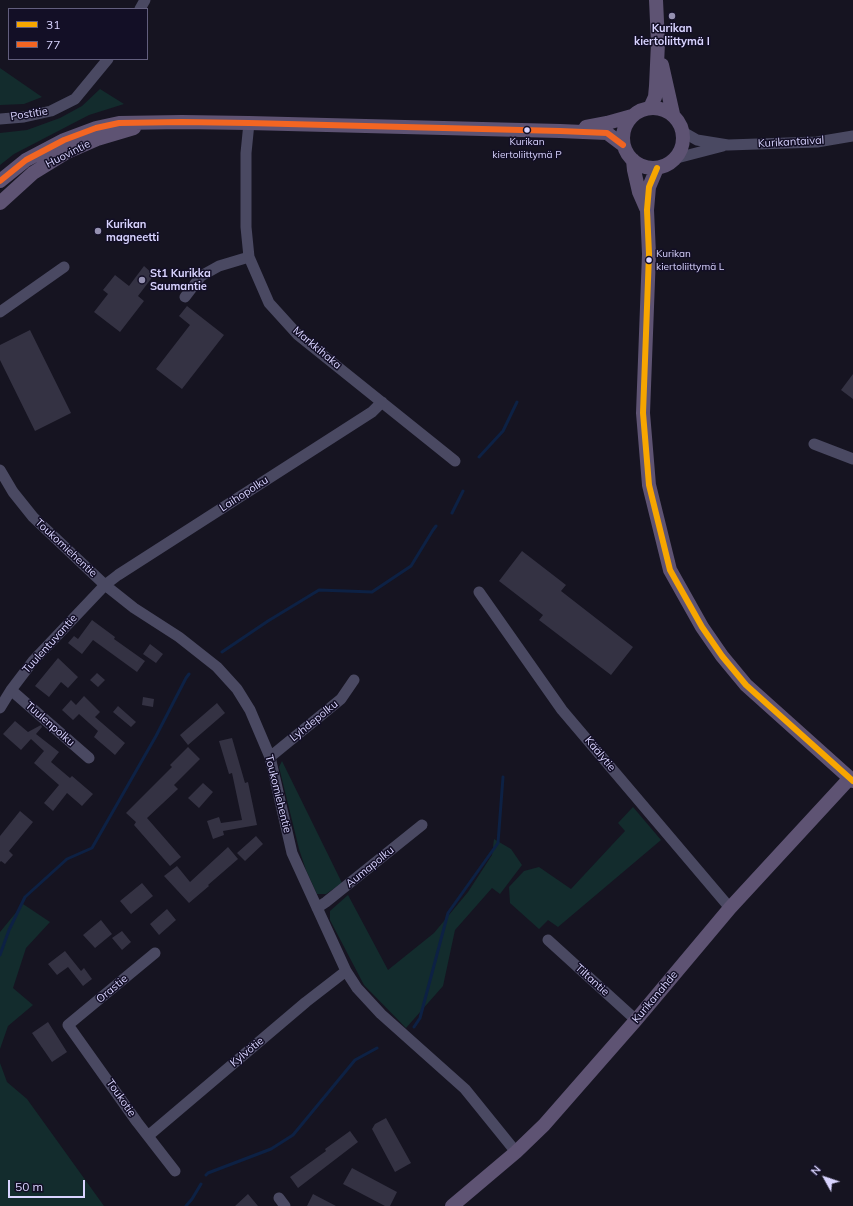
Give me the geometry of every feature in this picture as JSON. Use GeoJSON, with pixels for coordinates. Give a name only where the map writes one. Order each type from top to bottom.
{"type":"FeatureCollection","features":[{"type":"Feature","properties":{"kind":"main road"},"geometry":{"type":"LineString","coordinates":[[650,108],[655,97],[658,43],[656,0]]}},
{"type":"Feature","properties":{"kind":"main road"},"geometry":{"type":"LineString","coordinates":[[632,160],[648,168],[657,168],[673,159],[679,152],[683,132],[680,123],[673,114],[658,43]]}},
{"type":"Feature","properties":{"kind":"main road"},"geometry":{"type":"LineString","coordinates":[[647,210],[639,192],[632,160],[623,145],[622,133],[624,126],[632,116],[640,110],[650,108],[662,109],[673,114]]}},
{"type":"Feature","properties":{"kind":"main road","name":"Huovintie"},"geometry":{"type":"LineString","coordinates":[[560,131],[607,123],[632,116]]}},
{"type":"Feature","properties":{"kind":"main road","name":"Huovintie"},"geometry":{"type":"LineString","coordinates":[[0,181],[26,160],[64,140],[96,128],[119,123],[249,123],[607,133],[623,145]]}},
{"type":"Feature","properties":{"kind":"main road","name":"Huovintie"},"geometry":{"type":"LineString","coordinates":[[0,203],[33,173],[67,152],[97,139],[124,132],[146,123]]}},
{"type":"Feature","properties":{"kind":"main road"},"geometry":{"type":"LineString","coordinates":[[657,168],[649,187],[647,210],[649,254],[643,413],[649,485],[670,570],[702,627],[722,656],[746,685],[852,778]]}},
{"type":"Feature","properties":{"kind":"main road","name":"Kurikanahde"},"geometry":{"type":"LineString","coordinates":[[452,1206],[516,1152],[544,1125],[636,1020],[730,908],[852,778]]}},
{"type":"Feature","properties":{"kind":"street","name":"Postitie"},"geometry":{"type":"LineString","coordinates":[[0,119],[24,117],[51,111],[75,99],[107,60]]}},
{"type":"Feature","properties":{"kind":"street","name":"Markkihaka"},"geometry":{"type":"LineString","coordinates":[[249,123],[246,153],[246,227],[249,257],[269,303],[298,335],[455,461]]}},
{"type":"Feature","properties":{"kind":"street","name":"Kurikantaival"},"geometry":{"type":"LineString","coordinates":[[683,132],[697,140],[728,145],[816,142],[853,136]]}},
{"type":"Feature","properties":{"kind":"street","name":"Kurikantaival"},"geometry":{"type":"LineString","coordinates":[[673,159],[728,145]]}},
{"type":"Feature","properties":{"kind":"street"},"geometry":{"type":"LineString","coordinates":[[185,297],[201,276],[219,266],[249,257]]}},
{"type":"Feature","properties":{"kind":"street"},"geometry":{"type":"LineString","coordinates":[[0,312],[64,267]]}},
{"type":"Feature","properties":{"kind":"street","name":"Laihopolku"},"geometry":{"type":"LineString","coordinates":[[105,585],[118,575],[372,412],[382,402]]}},
{"type":"Feature","properties":{"kind":"street"},"geometry":{"type":"LineString","coordinates":[[814,444],[853,459]]}},
{"type":"Feature","properties":{"kind":"street","name":"Toukomiehentie"},"geometry":{"type":"LineString","coordinates":[[0,470],[13,492],[33,517],[105,585],[134,608],[179,637],[217,667],[237,689],[250,710],[270,758],[292,853],[346,971],[357,988],[381,1014],[465,1089],[516,1152]]}},
{"type":"Feature","properties":{"kind":"street","name":"Tuulentuvantie"},"geometry":{"type":"LineString","coordinates":[[0,708],[11,690],[33,661],[105,585]]}},
{"type":"Feature","properties":{"kind":"street","name":"Käälytie"},"geometry":{"type":"LineString","coordinates":[[479,592],[562,710],[730,908]]}},
{"type":"Feature","properties":{"kind":"street","name":"Lyhdepolku"},"geometry":{"type":"LineString","coordinates":[[270,758],[341,699],[354,680]]}},
{"type":"Feature","properties":{"kind":"street","name":"Tuulenpolku"},"geometry":{"type":"LineString","coordinates":[[11,690],[89,758]]}},
{"type":"Feature","properties":{"kind":"street","name":"Aumapolku"},"geometry":{"type":"LineString","coordinates":[[317,908],[422,825]]}},
{"type":"Feature","properties":{"kind":"street","name":"Tiltantie"},"geometry":{"type":"LineString","coordinates":[[548,940],[636,1020]]}},
{"type":"Feature","properties":{"kind":"street","name":"Orastie"},"geometry":{"type":"LineString","coordinates":[[68,1025],[155,953]]}},
{"type":"Feature","properties":{"kind":"street","name":"Kylvötie"},"geometry":{"type":"LineString","coordinates":[[148,1136],[306,1002],[346,971]]}},
{"type":"Feature","properties":{"kind":"street","name":"Toukotie"},"geometry":{"type":"LineString","coordinates":[[68,1025],[175,1171]]}},
{"type":"Feature","properties":{"kind":"green space"},"geometry":{"type":"Polygon","coordinates":[[[0,68],[42,97],[24,104],[0,105],[0,68]]]}},
{"type":"Feature","properties":{"kind":"green space"},"geometry":{"type":"Polygon","coordinates":[[[100,89],[124,104],[89,115],[14,154],[0,165],[0,133],[27,130],[60,118],[82,106],[100,89]]]}},
{"type":"Feature","properties":{"kind":"green space"},"geometry":{"type":"Polygon","coordinates":[[[282,761],[342,883],[326,894],[317,894],[306,870],[299,849],[279,767],[282,761]]]}},
{"type":"Feature","properties":{"kind":"green space"},"geometry":{"type":"Polygon","coordinates":[[[633,807],[661,840],[558,927],[548,920],[539,929],[510,903],[509,887],[524,871],[539,867],[571,889],[625,831],[618,823],[633,807]]]}},
{"type":"Feature","properties":{"kind":"green space"},"geometry":{"type":"Polygon","coordinates":[[[494,839],[511,849],[522,865],[500,894],[492,888],[455,930],[443,986],[406,1028],[364,985],[330,920],[330,911],[348,895],[388,970],[434,933],[468,892],[492,855],[494,839]]]}},
{"type":"Feature","properties":{"kind":"green space"},"geometry":{"type":"Polygon","coordinates":[[[23,904],[50,922],[26,948],[13,988],[33,1005],[8,1026],[0,1049],[0,932],[23,904]]]}},
{"type":"Feature","properties":{"kind":"green space"},"geometry":{"type":"Polygon","coordinates":[[[0,1063],[7,1082],[27,1099],[104,1206],[0,1206],[0,1063]]]}},
{"type":"Feature","properties":{"kind":"building"},"geometry":{"type":"Polygon","coordinates":[[[144,266],[154,275],[138,296],[144,301],[120,332],[94,312],[108,294],[103,290],[115,275],[129,286],[144,266]]]}},
{"type":"Feature","properties":{"kind":"building"},"geometry":{"type":"Polygon","coordinates":[[[187,306],[224,335],[182,389],[156,369],[190,325],[179,316],[187,306]]]}},
{"type":"Feature","properties":{"kind":"building"},"geometry":{"type":"Polygon","coordinates":[[[30,330],[71,413],[35,431],[0,360],[0,345],[30,330]]]}},
{"type":"Feature","properties":{"kind":"building"},"geometry":{"type":"Polygon","coordinates":[[[853,374],[853,399],[841,390],[853,374]]]}},
{"type":"Feature","properties":{"kind":"building"},"geometry":{"type":"Polygon","coordinates":[[[522,551],[566,585],[561,591],[633,647],[611,675],[539,620],[543,615],[499,581],[522,551]]]}},
{"type":"Feature","properties":{"kind":"building"},"geometry":{"type":"Polygon","coordinates":[[[92,620],[115,637],[114,639],[145,661],[137,672],[93,640],[82,654],[68,643],[74,636],[78,639],[92,620]]]}},
{"type":"Feature","properties":{"kind":"building"},"geometry":{"type":"Polygon","coordinates":[[[150,644],[163,654],[156,663],[143,654],[150,644]]]}},
{"type":"Feature","properties":{"kind":"building"},"geometry":{"type":"Polygon","coordinates":[[[58,658],[78,677],[68,688],[61,682],[49,697],[35,686],[58,658]]]}},
{"type":"Feature","properties":{"kind":"building"},"geometry":{"type":"Polygon","coordinates":[[[97,673],[105,680],[98,687],[90,680],[97,673]]]}},
{"type":"Feature","properties":{"kind":"building"},"geometry":{"type":"Polygon","coordinates":[[[84,696],[100,712],[95,717],[125,743],[115,755],[94,737],[98,731],[79,714],[73,720],[62,710],[71,700],[76,705],[84,696]]]}},
{"type":"Feature","properties":{"kind":"building"},"geometry":{"type":"Polygon","coordinates":[[[143,697],[154,699],[153,707],[142,705],[143,697]]]}},
{"type":"Feature","properties":{"kind":"building"},"geometry":{"type":"Polygon","coordinates":[[[217,703],[225,713],[188,745],[180,735],[217,703]]]}},
{"type":"Feature","properties":{"kind":"building"},"geometry":{"type":"Polygon","coordinates":[[[118,706],[136,722],[131,727],[113,712],[118,706]]]}},
{"type":"Feature","properties":{"kind":"building"},"geometry":{"type":"Polygon","coordinates":[[[15,721],[28,732],[41,725],[42,727],[36,734],[59,752],[51,762],[70,778],[72,776],[93,794],[82,806],[67,793],[53,811],[44,803],[59,785],[34,763],[44,751],[31,739],[21,750],[3,734],[15,721]]]}},
{"type":"Feature","properties":{"kind":"building"},"geometry":{"type":"Polygon","coordinates":[[[232,738],[245,783],[248,782],[257,825],[223,831],[224,835],[213,839],[207,821],[219,817],[221,823],[242,820],[232,773],[229,774],[219,741],[232,738]]]}},
{"type":"Feature","properties":{"kind":"building"},"geometry":{"type":"Polygon","coordinates":[[[188,747],[200,759],[174,785],[178,789],[147,818],[181,857],[170,866],[134,825],[136,822],[126,813],[172,767],[170,765],[188,747]]]}},
{"type":"Feature","properties":{"kind":"building"},"geometry":{"type":"Polygon","coordinates":[[[203,783],[213,792],[199,808],[188,798],[203,783]]]}},
{"type":"Feature","properties":{"kind":"building"},"geometry":{"type":"Polygon","coordinates":[[[20,811],[33,822],[9,851],[13,855],[5,864],[1,861],[0,862],[0,836],[20,811]]]}},
{"type":"Feature","properties":{"kind":"building"},"geometry":{"type":"Polygon","coordinates":[[[256,836],[263,844],[245,861],[237,853],[256,836]]]}},
{"type":"Feature","properties":{"kind":"building"},"geometry":{"type":"Polygon","coordinates":[[[228,847],[238,859],[189,903],[164,876],[177,866],[190,882],[228,847]]]}},
{"type":"Feature","properties":{"kind":"building"},"geometry":{"type":"Polygon","coordinates":[[[142,883],[153,896],[131,914],[120,901],[142,883]]]}},
{"type":"Feature","properties":{"kind":"building"},"geometry":{"type":"Polygon","coordinates":[[[167,909],[176,920],[159,935],[150,924],[167,909]]]}},
{"type":"Feature","properties":{"kind":"building"},"geometry":{"type":"Polygon","coordinates":[[[101,920],[112,934],[95,948],[83,935],[101,920]]]}},
{"type":"Feature","properties":{"kind":"building"},"geometry":{"type":"Polygon","coordinates":[[[122,931],[131,942],[122,950],[112,938],[122,931]]]}},
{"type":"Feature","properties":{"kind":"building"},"geometry":{"type":"Polygon","coordinates":[[[65,951],[81,971],[84,968],[92,979],[83,986],[68,967],[57,975],[48,964],[65,951]]]}},
{"type":"Feature","properties":{"kind":"building"},"geometry":{"type":"Polygon","coordinates":[[[48,1022],[67,1052],[52,1062],[32,1033],[48,1022]]]}},
{"type":"Feature","properties":{"kind":"building"},"geometry":{"type":"Polygon","coordinates":[[[386,1118],[411,1163],[395,1172],[372,1129],[375,1124],[386,1118]]]}},
{"type":"Feature","properties":{"kind":"building"},"geometry":{"type":"Polygon","coordinates":[[[350,1131],[358,1142],[298,1188],[290,1177],[326,1151],[325,1149],[350,1131]]]}},
{"type":"Feature","properties":{"kind":"building"},"geometry":{"type":"Polygon","coordinates":[[[352,1168],[397,1192],[390,1206],[385,1206],[343,1184],[352,1168]]]}},
{"type":"Feature","properties":{"kind":"building"},"geometry":{"type":"Polygon","coordinates":[[[248,1194],[258,1206],[235,1206],[248,1194]]]}},
{"type":"Feature","properties":{"kind":"building"},"geometry":{"type":"Polygon","coordinates":[[[313,1194],[336,1206],[307,1206],[313,1194]]]}},
{"type":"Feature","properties":{"kind":"waterway"},"geometry":{"type":"LineString","coordinates":[[479,457],[503,431],[517,402]]}},
{"type":"Feature","properties":{"kind":"waterway"},"geometry":{"type":"LineString","coordinates":[[452,513],[463,491]]}},
{"type":"Feature","properties":{"kind":"waterway"},"geometry":{"type":"LineString","coordinates":[[222,652],[268,621],[319,590],[372,592],[411,566],[436,526]]}},
{"type":"Feature","properties":{"kind":"waterway"},"geometry":{"type":"LineString","coordinates":[[0,955],[9,930],[25,897],[67,859],[92,848],[156,736],[189,674]]}},
{"type":"Feature","properties":{"kind":"waterway"},"geometry":{"type":"LineString","coordinates":[[414,1027],[420,1018],[448,913],[498,843],[503,777]]}},
{"type":"Feature","properties":{"kind":"waterway"},"geometry":{"type":"LineString","coordinates":[[206,1175],[271,1149],[293,1135],[355,1060],[377,1048]]}},
{"type":"Feature","properties":{"kind":"waterway"},"geometry":{"type":"LineString","coordinates":[[186,1206],[201,1184]]}},
{"type":"Feature","properties":{"kind":"transit line","name":"77"},"geometry":{"type":"LineString","coordinates":[[0,181],[26,160],[64,140],[96,128],[119,123],[249,123],[607,133],[623,145]]}},
{"type":"Feature","properties":{"kind":"transit line","name":"31"},"geometry":{"type":"LineString","coordinates":[[657,168],[649,187],[647,210],[649,254],[643,413],[649,485],[670,570],[702,627],[722,656],[746,685],[853,781]]}},
{"type":"Feature","properties":{"kind":"place","name":"Kurikan kiertoliittymä I"},"geometry":{"type":"Point","coordinates":[672,16]}},
{"type":"Feature","properties":{"kind":"place","name":"Kurikan kiertoliittymä P"},"geometry":{"type":"Point","coordinates":[527,130]}},
{"type":"Feature","properties":{"kind":"place","name":"Kurikan magneetti"},"geometry":{"type":"Point","coordinates":[98,231]}},
{"type":"Feature","properties":{"kind":"place","name":"Kurikan kiertoliittymä L"},"geometry":{"type":"Point","coordinates":[649,260]}},
{"type":"Feature","properties":{"kind":"place","name":"St1 Kurikka Saumantie"},"geometry":{"type":"Point","coordinates":[142,280]}}]}
